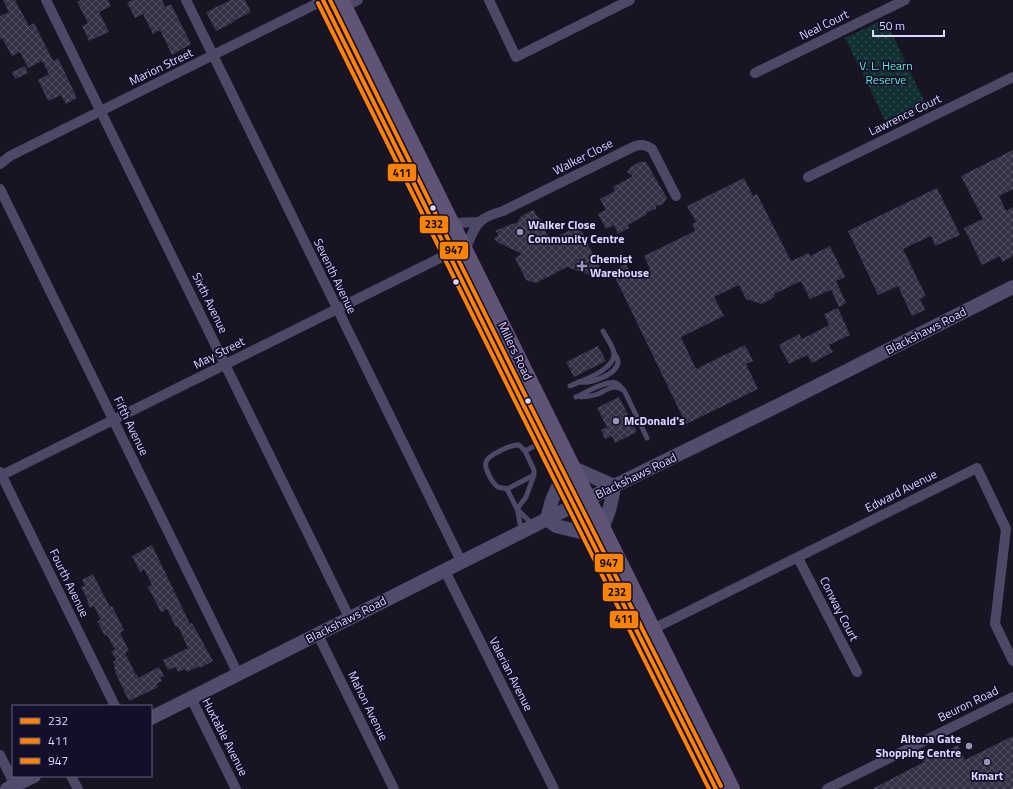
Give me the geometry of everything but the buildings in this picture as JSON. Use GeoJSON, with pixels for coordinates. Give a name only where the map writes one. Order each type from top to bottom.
{"type":"FeatureCollection","features":[{"type":"Feature","properties":{"kind":"main road","name":"Millers Road"},"geometry":{"type":"LineString","coordinates":[[324,0],[561,480],[581,503]]}},
{"type":"Feature","properties":{"kind":"main road","name":"Millers Road"},"geometry":{"type":"LineString","coordinates":[[348,2],[452,223],[573,468],[581,503],[716,789]]}},
{"type":"Feature","properties":{"kind":"main road","name":"Blackshaws Road"},"geometry":{"type":"LineString","coordinates":[[152,718],[547,519],[1013,288]]}},
{"type":"Feature","properties":{"kind":"main road"},"geometry":{"type":"LineString","coordinates":[[561,480],[552,500],[547,519],[556,526],[595,531],[607,519],[611,507],[614,486],[573,468]]}},
{"type":"Feature","properties":{"kind":"main road","name":"Millers Road"},"geometry":{"type":"LineString","coordinates":[[595,531],[653,629],[732,789]]}},
{"type":"Feature","properties":{"kind":"main road"},"geometry":{"type":"LineString","coordinates":[[11,787],[32,777]]}},
{"type":"Feature","properties":{"kind":"street","name":"Sixth Avenue"},"geometry":{"type":"LineString","coordinates":[[46,0],[350,618]]}},
{"type":"Feature","properties":{"kind":"street","name":"Seventh Avenue"},"geometry":{"type":"LineString","coordinates":[[186,0],[462,562]]}},
{"type":"Feature","properties":{"kind":"street","name":"Marion Street"},"geometry":{"type":"LineString","coordinates":[[0,159],[10,156],[324,0]]}},
{"type":"Feature","properties":{"kind":"street"},"geometry":{"type":"LineString","coordinates":[[489,0],[516,57],[630,0]]}},
{"type":"Feature","properties":{"kind":"street","name":"Neal Court"},"geometry":{"type":"LineString","coordinates":[[755,73],[905,0]]}},
{"type":"Feature","properties":{"kind":"street","name":"Lawrence Court"},"geometry":{"type":"LineString","coordinates":[[808,177],[1013,77]]}},
{"type":"Feature","properties":{"kind":"street","name":"Walker Close"},"geometry":{"type":"LineString","coordinates":[[452,223],[478,222],[641,144],[647,145],[652,149],[676,196]]}},
{"type":"Feature","properties":{"kind":"street","name":"Marion Street"},"geometry":{"type":"LineString","coordinates":[[0,164],[10,156]]}},
{"type":"Feature","properties":{"kind":"street","name":"Fifth Avenue"},"geometry":{"type":"LineString","coordinates":[[0,189],[238,674]]}},
{"type":"Feature","properties":{"kind":"street"},"geometry":{"type":"LineString","coordinates":[[463,245],[478,222]]}},
{"type":"Feature","properties":{"kind":"street","name":"May Street"},"geometry":{"type":"LineString","coordinates":[[0,474],[113,420],[463,245]]}},
{"type":"Feature","properties":{"kind":"street","name":"Edward Avenue"},"geometry":{"type":"LineString","coordinates":[[653,629],[977,468],[1006,529],[995,624],[1013,661]]}},
{"type":"Feature","properties":{"kind":"street","name":"Fourth Avenue"},"geometry":{"type":"LineString","coordinates":[[0,474],[115,705]]}},
{"type":"Feature","properties":{"kind":"street","name":"Conway Court"},"geometry":{"type":"LineString","coordinates":[[798,558],[857,672]]}},
{"type":"Feature","properties":{"kind":"street","name":"Valerian Avenue"},"geometry":{"type":"LineString","coordinates":[[445,571],[554,789]]}},
{"type":"Feature","properties":{"kind":"street","name":"Mahon Avenue"},"geometry":{"type":"LineString","coordinates":[[318,635],[394,789]]}},
{"type":"Feature","properties":{"kind":"street","name":"Beuron Road"},"geometry":{"type":"LineString","coordinates":[[827,789],[1013,697]]}},
{"type":"Feature","properties":{"kind":"street","name":"Huxtable Avenue"},"geometry":{"type":"LineString","coordinates":[[191,698],[236,789]]}},
{"type":"Feature","properties":{"kind":"street"},"geometry":{"type":"LineString","coordinates":[[0,755],[11,787]]}},
{"type":"Feature","properties":{"kind":"street"},"geometry":{"type":"LineString","coordinates":[[72,777],[78,789]]}},
{"type":"Feature","properties":{"kind":"lane"},"geometry":{"type":"LineString","coordinates":[[570,386],[608,367],[613,360],[614,352],[602,331]]}},
{"type":"Feature","properties":{"kind":"lane"},"geometry":{"type":"LineString","coordinates":[[576,397],[609,383],[616,383],[625,392],[647,438]]}},
{"type":"Feature","properties":{"kind":"lane"},"geometry":{"type":"LineString","coordinates":[[525,451],[542,442]]}},
{"type":"Feature","properties":{"kind":"lane"},"geometry":{"type":"LineString","coordinates":[[507,489],[518,509],[529,521],[528,529],[520,524],[518,509],[526,497],[534,475],[534,470],[525,451],[523,448],[515,445],[487,459],[486,467],[497,486],[507,489],[534,475]]}},
{"type":"Feature","properties":{"kind":"green space","name":"V. L. Hearn Reserve"},"geometry":{"type":"Polygon","coordinates":[[[885,19],[927,107],[888,126],[845,38],[885,19]]]}},
{"type":"Feature","properties":{"kind":"transit line","name":"232"},"geometry":{"type":"LineString","coordinates":[[323,0],[716,789]]}},
{"type":"Feature","properties":{"kind":"transit line","name":"947"},"geometry":{"type":"LineString","coordinates":[[330,0],[528,401],[721,786]]}},
{"type":"Feature","properties":{"kind":"transit line","name":"411"},"geometry":{"type":"LineString","coordinates":[[318,3],[709,789]]}},
{"type":"Feature","properties":{"kind":"place","name":"Walker Close Community Centre"},"geometry":{"type":"Point","coordinates":[520,232]}},
{"type":"Feature","properties":{"kind":"place","name":"Chemist Warehouse"},"geometry":{"type":"Point","coordinates":[582,266]}},
{"type":"Feature","properties":{"kind":"place","name":"McDonald's"},"geometry":{"type":"Point","coordinates":[616,421]}},
{"type":"Feature","properties":{"kind":"place","name":"Altona Gate Shopping Centre"},"geometry":{"type":"Point","coordinates":[969,746]}},
{"type":"Feature","properties":{"kind":"place","name":"Kmart"},"geometry":{"type":"Point","coordinates":[987,762]}}]}
